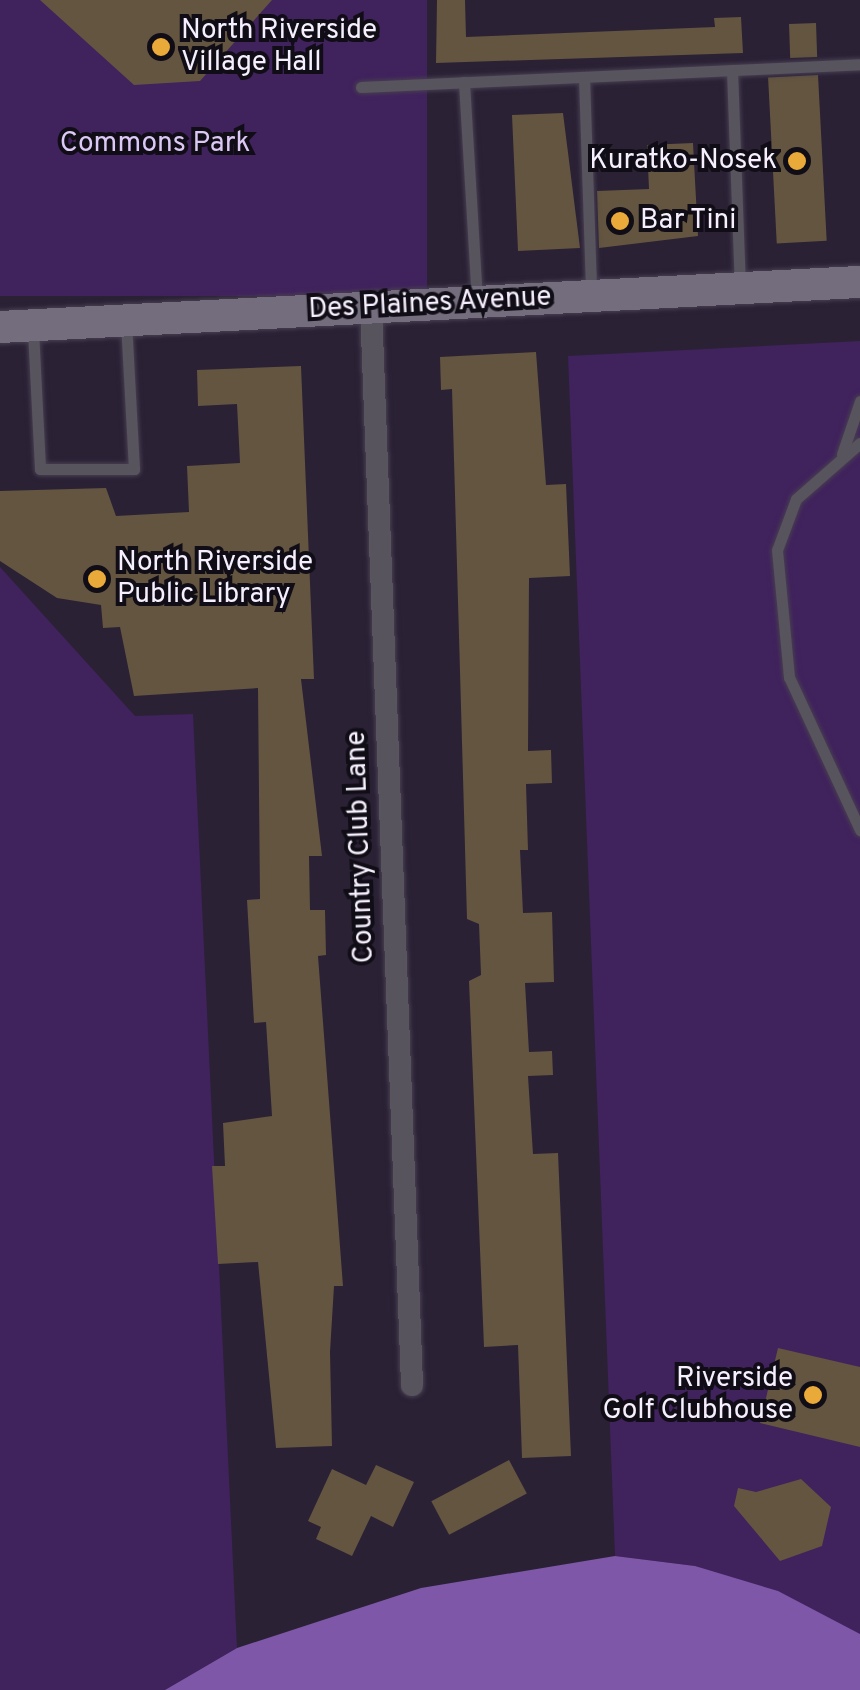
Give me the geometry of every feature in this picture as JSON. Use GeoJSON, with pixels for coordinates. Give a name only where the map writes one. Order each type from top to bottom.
{"type":"FeatureCollection","features":[{"type":"Feature","properties":{"kind":"main road","name":"Des Plaines Avenue"},"geometry":{"type":"LineString","coordinates":[[16,326],[860,282]]}},
{"type":"Feature","properties":{"kind":"street","name":"Country Club Lane"},"geometry":{"type":"LineString","coordinates":[[371,307],[412,1385]]}},
{"type":"Feature","properties":{"kind":"lane"},"geometry":{"type":"LineString","coordinates":[[361,87],[860,64]]}},
{"type":"Feature","properties":{"kind":"lane"},"geometry":{"type":"LineString","coordinates":[[732,70],[740,288]]}},
{"type":"Feature","properties":{"kind":"lane"},"geometry":{"type":"LineString","coordinates":[[584,76],[591,296]]}},
{"type":"Feature","properties":{"kind":"lane"},"geometry":{"type":"LineString","coordinates":[[464,82],[477,302]]}},
{"type":"Feature","properties":{"kind":"lane"},"geometry":{"type":"LineString","coordinates":[[16,326],[40,469],[134,470],[126,320]]}},
{"type":"Feature","properties":{"kind":"lane"},"geometry":{"type":"LineString","coordinates":[[842,454],[860,400]]}},
{"type":"Feature","properties":{"kind":"lane"},"geometry":{"type":"LineString","coordinates":[[860,442],[842,454],[786,516],[777,566],[789,677],[860,830]]}},
{"type":"Feature","properties":{"kind":"green space","name":"Commons Park"},"geometry":{"type":"Polygon","coordinates":[[[0,0],[427,0],[427,296],[0,296],[0,0]]]}},
{"type":"Feature","properties":{"kind":"green space"},"geometry":{"type":"Polygon","coordinates":[[[860,341],[860,1634],[695,1566],[615,1556],[568,356],[860,341]]]}},
{"type":"Feature","properties":{"kind":"green space"},"geometry":{"type":"Polygon","coordinates":[[[0,567],[135,716],[193,714],[237,1648],[165,1690],[0,1690],[0,567]]]}},
{"type":"Feature","properties":{"kind":"shaded area"},"geometry":{"type":"Polygon","coordinates":[[[615,1556],[695,1566],[778,1591],[860,1634],[860,1690],[165,1690],[237,1648],[421,1588],[615,1556]]]}},
{"type":"Feature","properties":{"kind":"building","name":"North Riverside Village Hall"},"geometry":{"type":"Polygon","coordinates":[[[40,0],[272,0],[200,81],[134,85],[40,0]]]}},
{"type":"Feature","properties":{"kind":"building"},"geometry":{"type":"Polygon","coordinates":[[[437,0],[465,0],[466,37],[715,27],[714,18],[741,17],[743,53],[436,63],[437,0]]]}},
{"type":"Feature","properties":{"kind":"building"},"geometry":{"type":"Polygon","coordinates":[[[816,23],[817,57],[790,58],[789,24],[816,23]]]}},
{"type":"Feature","properties":{"kind":"building","name":"Kuratko-Nosek"},"geometry":{"type":"Polygon","coordinates":[[[818,75],[827,241],[777,243],[768,78],[818,75]]]}},
{"type":"Feature","properties":{"kind":"building"},"geometry":{"type":"Polygon","coordinates":[[[563,113],[580,248],[518,251],[512,115],[563,113]]]}},
{"type":"Feature","properties":{"kind":"building"},"geometry":{"type":"Polygon","coordinates":[[[693,143],[698,236],[599,248],[597,191],[649,189],[647,145],[693,143]]]}},
{"type":"Feature","properties":{"kind":"building"},"geometry":{"type":"Polygon","coordinates":[[[536,352],[546,485],[566,484],[570,576],[529,578],[528,751],[551,750],[552,783],[526,784],[528,850],[520,850],[523,913],[552,912],[554,982],[525,983],[529,1052],[552,1051],[553,1075],[528,1076],[533,1154],[558,1153],[571,1456],[522,1458],[518,1345],[484,1347],[469,981],[481,975],[479,924],[467,919],[452,389],[441,390],[440,357],[536,352]]]}},
{"type":"Feature","properties":{"kind":"building"},"geometry":{"type":"Polygon","coordinates":[[[301,366],[314,679],[301,679],[322,856],[309,856],[310,910],[325,910],[326,955],[318,956],[343,1286],[334,1286],[330,1352],[332,1446],[276,1448],[258,1262],[218,1264],[212,1166],[225,1166],[223,1123],[272,1116],[266,1022],[254,1023],[247,900],[260,899],[258,688],[134,696],[120,627],[103,628],[101,605],[57,598],[0,561],[0,491],[106,488],[116,516],[189,512],[187,466],[240,463],[237,404],[198,406],[197,370],[301,366]]]}},
{"type":"Feature","properties":{"kind":"building","name":"Riverside Golf Clubhouse"},"geometry":{"type":"Polygon","coordinates":[[[778,1348],[860,1367],[860,1447],[760,1423],[778,1348]]]}},
{"type":"Feature","properties":{"kind":"building"},"geometry":{"type":"Polygon","coordinates":[[[509,1460],[527,1494],[449,1535],[431,1501],[509,1460]]]}},
{"type":"Feature","properties":{"kind":"building"},"geometry":{"type":"Polygon","coordinates":[[[376,1465],[414,1482],[393,1527],[371,1516],[352,1556],[316,1539],[321,1527],[308,1521],[332,1469],[366,1485],[376,1465]]]}},
{"type":"Feature","properties":{"kind":"building"},"geometry":{"type":"Polygon","coordinates":[[[801,1479],[831,1507],[822,1546],[780,1561],[734,1506],[738,1488],[756,1492],[801,1479]]]}},
{"type":"Feature","properties":{"kind":"place","name":"North Riverside Village Hall"},"geometry":{"type":"Point","coordinates":[161,47]}},
{"type":"Feature","properties":{"kind":"place","name":"Kuratko-Nosek"},"geometry":{"type":"Point","coordinates":[797,161]}},
{"type":"Feature","properties":{"kind":"place","name":"Bar Tini"},"geometry":{"type":"Point","coordinates":[620,221]}},
{"type":"Feature","properties":{"kind":"place","name":"North Riverside Public Library"},"geometry":{"type":"Point","coordinates":[97,579]}},
{"type":"Feature","properties":{"kind":"place","name":"Riverside Golf Clubhouse"},"geometry":{"type":"Point","coordinates":[813,1395]}}]}
